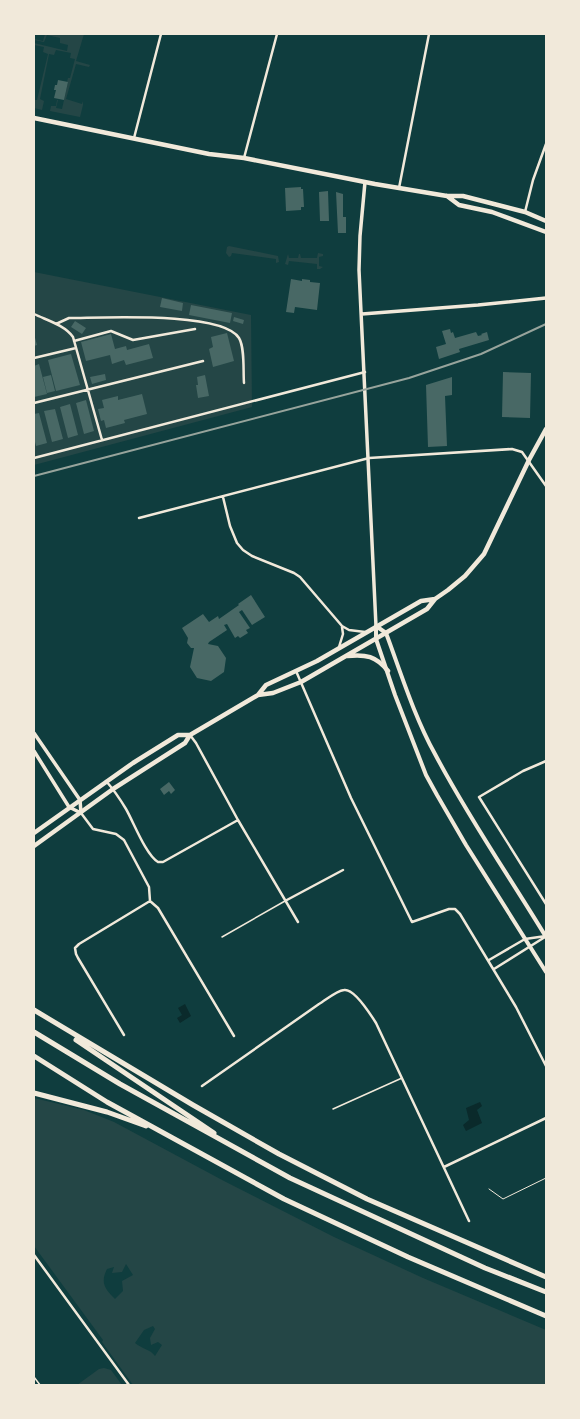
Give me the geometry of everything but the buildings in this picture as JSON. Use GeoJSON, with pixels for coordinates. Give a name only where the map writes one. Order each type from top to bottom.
{"type":"FeatureCollection","features":[{"type":"Feature","properties":{"kind":"highway"},"geometry":{"type":"LineString","coordinates":[[34,1011],[239,1150]]}},
{"type":"Feature","properties":{"kind":"highway"},"geometry":{"type":"LineString","coordinates":[[34,1011],[192,1105],[279,1154],[367,1199],[546,1277]]}},
{"type":"Feature","properties":{"kind":"highway"},"geometry":{"type":"LineString","coordinates":[[34,1032],[120,1084],[290,1178],[485,1268],[546,1292]]}},
{"type":"Feature","properties":{"kind":"highway"},"geometry":{"type":"LineString","coordinates":[[34,1056],[107,1102],[284,1199],[408,1257],[546,1316]]}},
{"type":"Feature","properties":{"kind":"highway"},"geometry":{"type":"LineString","coordinates":[[34,1092],[107,1112],[162,1132]]}},
{"type":"Feature","properties":{"kind":"main road"},"geometry":{"type":"LineString","coordinates":[[34,118],[209,154],[244,158],[365,182],[447,196],[463,196],[525,212],[546,221]]}},
{"type":"Feature","properties":{"kind":"main road"},"geometry":{"type":"LineString","coordinates":[[447,196],[459,205],[492,212],[546,232]]}},
{"type":"Feature","properties":{"kind":"main road"},"geometry":{"type":"LineString","coordinates":[[258,695],[273,693],[300,682],[376,639],[427,609],[434,599],[460,581],[472,570],[484,554],[546,428]]}},
{"type":"Feature","properties":{"kind":"main road"},"geometry":{"type":"LineString","coordinates":[[34,846],[113,789],[185,743],[190,735],[258,695],[266,685],[296,672],[421,601],[434,599]]}},
{"type":"Feature","properties":{"kind":"main road"},"geometry":{"type":"LineString","coordinates":[[376,626],[386,633],[417,714],[434,752],[461,800],[546,937]]}},
{"type":"Feature","properties":{"kind":"main road"},"geometry":{"type":"LineString","coordinates":[[376,626],[376,639],[409,734],[437,795],[466,845],[546,972]]}},
{"type":"Feature","properties":{"kind":"main road"},"geometry":{"type":"LineString","coordinates":[[346,656],[370,656],[383,665],[388,671]]}},
{"type":"Feature","properties":{"kind":"main road"},"geometry":{"type":"LineString","coordinates":[[34,833],[69,807],[178,735],[190,735]]}},
{"type":"Feature","properties":{"kind":"street"},"geometry":{"type":"LineString","coordinates":[[134,138],[161,34]]}},
{"type":"Feature","properties":{"kind":"street"},"geometry":{"type":"LineString","coordinates":[[244,158],[277,34]]}},
{"type":"Feature","properties":{"kind":"street"},"geometry":{"type":"LineString","coordinates":[[399,188],[429,34]]}},
{"type":"Feature","properties":{"kind":"street"},"geometry":{"type":"LineString","coordinates":[[525,212],[533,180],[546,144]]}},
{"type":"Feature","properties":{"kind":"street"},"geometry":{"type":"LineString","coordinates":[[365,182],[360,257],[376,626]]}},
{"type":"Feature","properties":{"kind":"street"},"geometry":{"type":"LineString","coordinates":[[362,314],[546,298]]}},
{"type":"Feature","properties":{"kind":"street"},"geometry":{"type":"LineString","coordinates":[[34,314],[68,331],[74,341],[102,440]]}},
{"type":"Feature","properties":{"kind":"street"},"geometry":{"type":"LineString","coordinates":[[56,324],[69,318],[172,318],[216,324],[228,328],[239,338],[243,360],[244,383]]}},
{"type":"Feature","properties":{"kind":"street"},"geometry":{"type":"LineString","coordinates":[[74,341],[111,331],[134,340],[195,329]]}},
{"type":"Feature","properties":{"kind":"street"},"geometry":{"type":"LineString","coordinates":[[34,358],[76,348]]}},
{"type":"Feature","properties":{"kind":"street"},"geometry":{"type":"LineString","coordinates":[[34,403],[203,361]]}},
{"type":"Feature","properties":{"kind":"street"},"geometry":{"type":"LineString","coordinates":[[34,458],[365,372]]}},
{"type":"Feature","properties":{"kind":"street"},"geometry":{"type":"LineString","coordinates":[[139,518],[369,458],[512,449],[522,452],[546,486]]}},
{"type":"Feature","properties":{"kind":"street"},"geometry":{"type":"LineString","coordinates":[[223,497],[230,526],[237,543],[243,550],[252,556],[294,573],[300,577],[342,626],[349,630],[365,632]]}},
{"type":"Feature","properties":{"kind":"street"},"geometry":{"type":"LineString","coordinates":[[339,648],[343,634],[342,626]]}},
{"type":"Feature","properties":{"kind":"street"},"geometry":{"type":"LineString","coordinates":[[296,672],[351,798],[412,922],[449,909],[455,910],[460,914],[489,960],[523,1020],[546,1066]]}},
{"type":"Feature","properties":{"kind":"street"},"geometry":{"type":"LineString","coordinates":[[34,733],[80,800],[81,813]]}},
{"type":"Feature","properties":{"kind":"street"},"geometry":{"type":"LineString","coordinates":[[190,735],[298,922]]}},
{"type":"Feature","properties":{"kind":"street"},"geometry":{"type":"LineString","coordinates":[[34,751],[69,807],[81,813],[93,829],[113,834],[124,840],[149,887],[150,901],[158,908],[234,1036]]}},
{"type":"Feature","properties":{"kind":"street"},"geometry":{"type":"LineString","coordinates":[[546,761],[523,771],[479,797],[546,904]]}},
{"type":"Feature","properties":{"kind":"street"},"geometry":{"type":"LineString","coordinates":[[106,782],[113,789],[126,809],[150,854],[155,860],[163,862],[238,820]]}},
{"type":"Feature","properties":{"kind":"street"},"geometry":{"type":"LineString","coordinates":[[285,901],[342,870]]}},
{"type":"Feature","properties":{"kind":"street"},"geometry":{"type":"LineString","coordinates":[[124,1035],[78,958],[75,948],[78,944],[150,901]]}},
{"type":"Feature","properties":{"kind":"street"},"geometry":{"type":"LineString","coordinates":[[489,960],[525,938],[546,937]]}},
{"type":"Feature","properties":{"kind":"street"},"geometry":{"type":"LineString","coordinates":[[494,969],[546,937]]}},
{"type":"Feature","properties":{"kind":"street"},"geometry":{"type":"LineString","coordinates":[[202,1086],[319,1004],[343,990],[348,990],[355,995],[372,1016],[469,1222]]}},
{"type":"Feature","properties":{"kind":"street"},"geometry":{"type":"LineString","coordinates":[[444,1167],[546,1118]]}},
{"type":"Feature","properties":{"kind":"street"},"geometry":{"type":"LineString","coordinates":[[34,1255],[129,1385]]}},
{"type":"Feature","properties":{"kind":"lane"},"geometry":{"type":"LineString","coordinates":[[222,937],[285,901]]}},
{"type":"Feature","properties":{"kind":"lane"},"geometry":{"type":"LineString","coordinates":[[333,1110],[402,1078]]}},
{"type":"Feature","properties":{"kind":"lane"},"geometry":{"type":"LineString","coordinates":[[34,1377],[40,1385]]}},
{"type":"Feature","properties":{"kind":"path"},"geometry":{"type":"LineString","coordinates":[[490,1189],[503,1199],[546,1178]]}},
{"type":"Feature","properties":{"kind":"shaded area"},"geometry":{"type":"Polygon","coordinates":[[[45,34],[84,34],[76,61],[90,65],[89,67],[76,64],[66,99],[82,104],[83,101],[80,117],[50,111],[51,106],[56,106],[57,100],[56,108],[62,109],[68,78],[70,78],[75,59],[70,58],[71,53],[56,50],[54,55],[49,54],[40,99],[44,101],[42,110],[34,108],[34,100],[37,100],[48,54],[43,52],[44,47],[34,45],[34,43],[67,51],[68,45],[60,43],[60,38],[47,35],[44,42],[34,40],[43,41],[45,34]]]}},
{"type":"Feature","properties":{"kind":"shaded area"},"geometry":{"type":"Polygon","coordinates":[[[229,246],[278,256],[279,262],[276,263],[276,259],[232,253],[229,257],[226,253],[227,247],[229,246]]]}},
{"type":"Feature","properties":{"kind":"shaded area"},"geometry":{"type":"Polygon","coordinates":[[[318,253],[323,254],[323,256],[319,257],[319,266],[323,267],[320,269],[317,269],[317,264],[289,261],[288,265],[285,264],[288,254],[289,258],[298,258],[300,254],[301,258],[317,258],[318,253]]]}},
{"type":"Feature","properties":{"kind":"shaded area"},"geometry":{"type":"Polygon","coordinates":[[[34,272],[251,315],[252,407],[34,465],[34,272]]]}},
{"type":"Feature","properties":{"kind":"shaded area"},"geometry":{"type":"Polygon","coordinates":[[[185,1004],[191,1016],[180,1023],[177,1018],[182,1015],[178,1008],[185,1004]]]}},
{"type":"Feature","properties":{"kind":"shaded area"},"geometry":{"type":"Polygon","coordinates":[[[34,1098],[84,1110],[114,1122],[224,1181],[334,1237],[423,1278],[546,1330],[546,1385],[133,1385],[102,1342],[103,1340],[34,1246],[34,1098]],[[126,1264],[122,1272],[112,1273],[114,1267],[107,1269],[105,1274],[104,1282],[106,1289],[115,1299],[123,1291],[122,1281],[133,1275],[126,1264]],[[153,1326],[144,1330],[135,1343],[155,1356],[162,1345],[158,1342],[151,1345],[150,1338],[155,1329],[153,1326]]]}},
{"type":"Feature","properties":{"kind":"shaded area"},"geometry":{"type":"Polygon","coordinates":[[[480,1102],[482,1106],[477,1110],[482,1123],[466,1131],[463,1125],[469,1120],[466,1108],[480,1102]]]}},
{"type":"Feature","properties":{"kind":"shaded area"},"geometry":{"type":"Polygon","coordinates":[[[104,1368],[111,1370],[122,1385],[77,1385],[99,1369],[104,1368]]]}},
{"type":"Feature","properties":{"kind":"railway"},"geometry":{"type":"LineString","coordinates":[[34,476],[409,378],[481,354],[546,324]]}}]}
